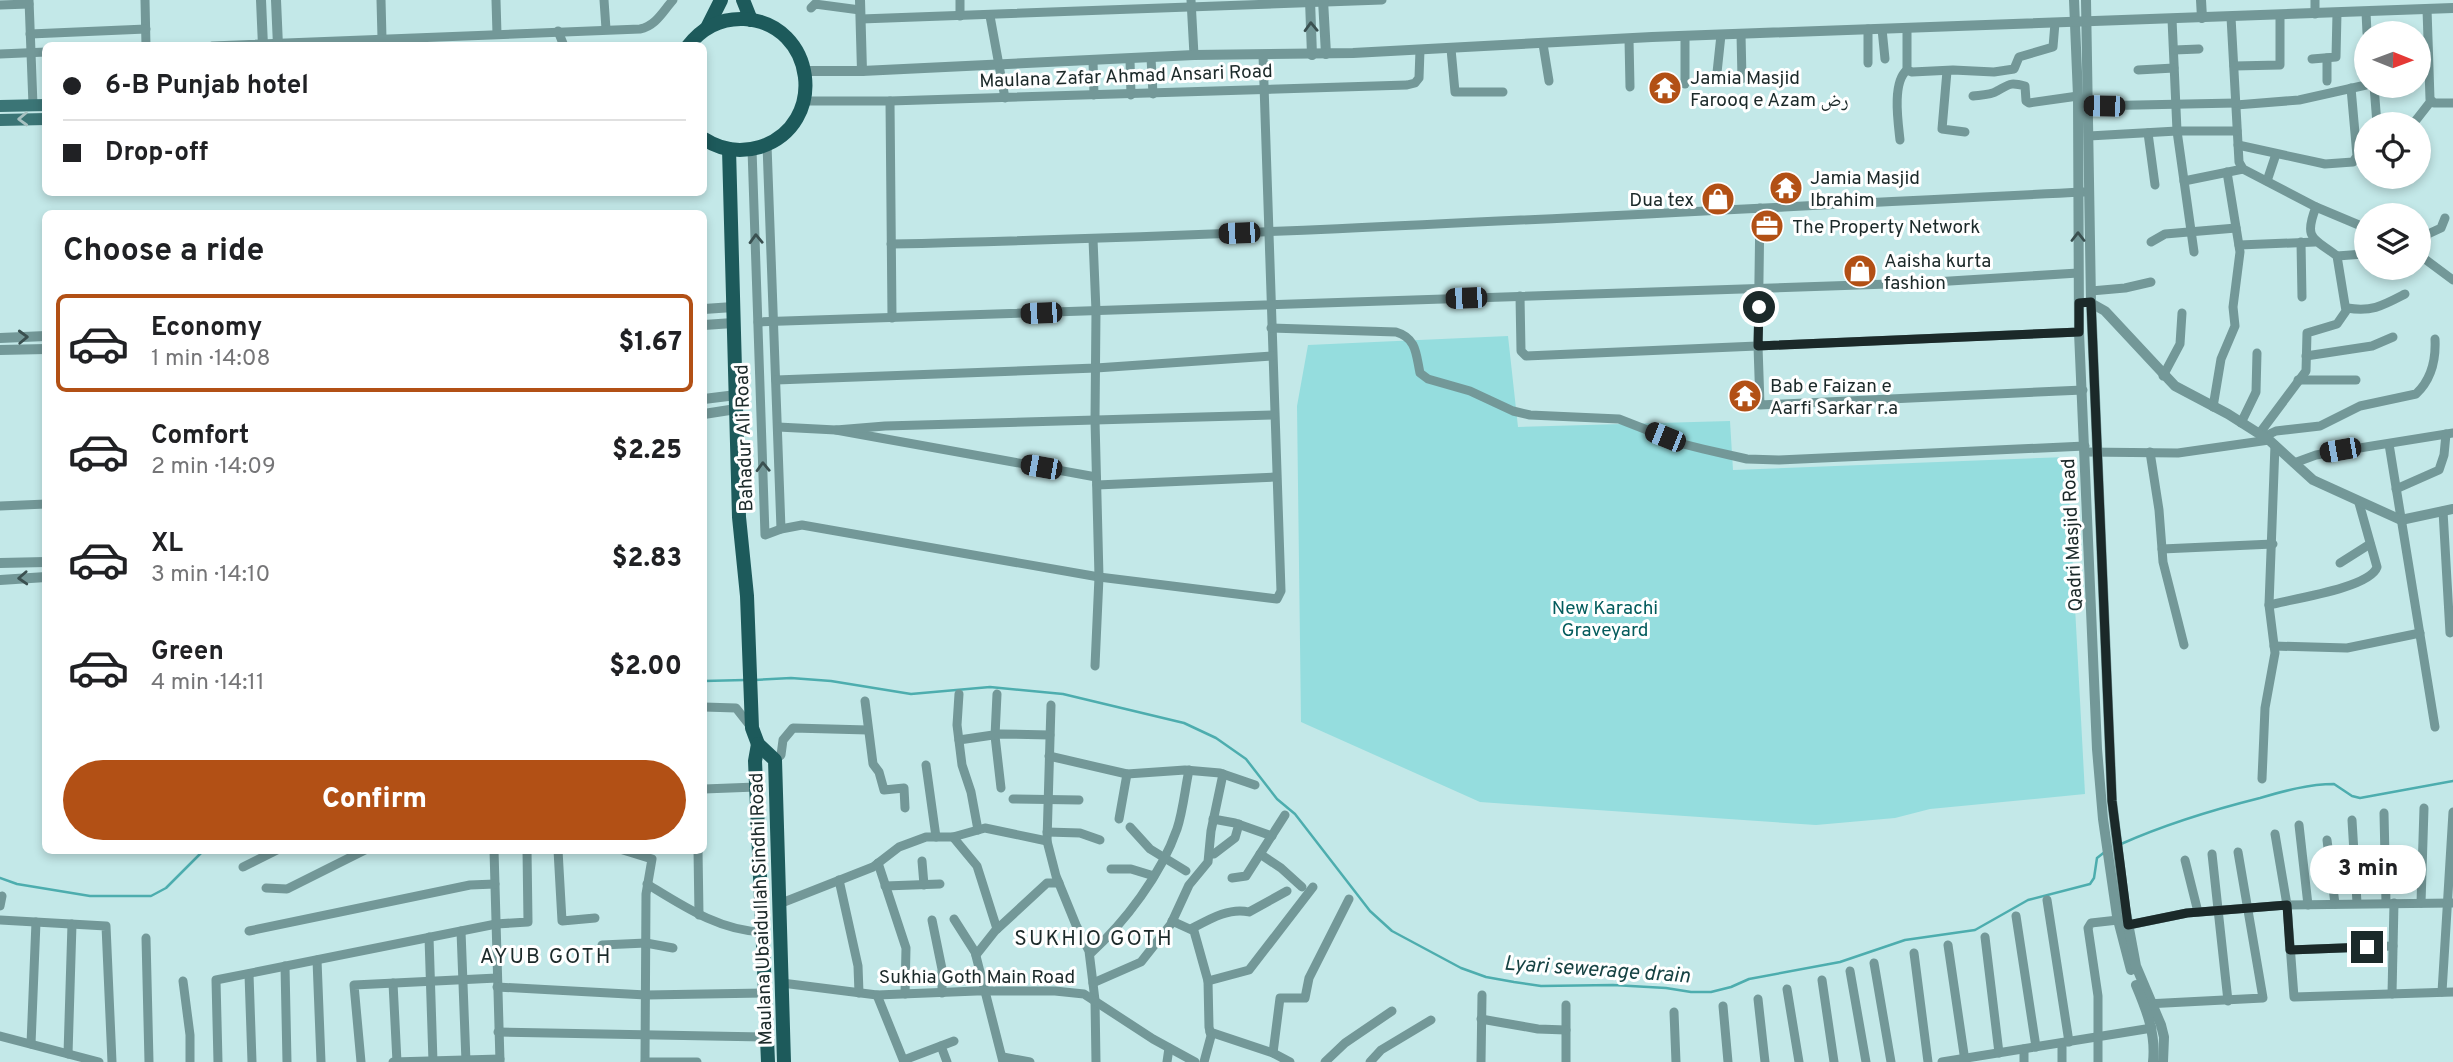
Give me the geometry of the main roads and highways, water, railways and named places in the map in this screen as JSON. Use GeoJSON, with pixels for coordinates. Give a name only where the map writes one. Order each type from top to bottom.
{"type":"FeatureCollection","features":[{"type":"Feature","properties":{"kind":"main road"},"geometry":{"type":"LineString","coordinates":[[692,42],[707,28],[720,0]]}},
{"type":"Feature","properties":{"kind":"main road"},"geometry":{"type":"LineString","coordinates":[[743,0],[751,20]]}},
{"type":"Feature","properties":{"kind":"main road"},"geometry":{"type":"LineString","coordinates":[[707,28],[733,19],[768,25],[789,40],[799,55],[804,71],[804,101],[790,127],[767,145],[752,149],[729,149],[707,140]]}},
{"type":"Feature","properties":{"kind":"main road"},"geometry":{"type":"LineString","coordinates":[[0,106],[39,105]]}},
{"type":"Feature","properties":{"kind":"main road"},"geometry":{"type":"LineString","coordinates":[[0,120],[42,119]]}},
{"type":"Feature","properties":{"kind":"main road"},"geometry":{"type":"LineString","coordinates":[[729,149],[739,517],[747,596],[751,721],[758,744]]}},
{"type":"Feature","properties":{"kind":"main road","name":"Maulana Ubaidullah Sindhi Road"},"geometry":{"type":"LineString","coordinates":[[758,744],[775,760],[784,1062]]}},
{"type":"Feature","properties":{"kind":"main road","name":"Maulana Ubaidullah Sindhi Road"},"geometry":{"type":"LineString","coordinates":[[758,744],[755,761],[768,1062]]}},
{"type":"Feature","properties":{"kind":"waterway","name":"Lyari sewerage drain"},"geometry":{"type":"LineString","coordinates":[[755,680],[791,678],[831,681],[911,694],[990,687],[1063,694],[1184,723],[1216,738],[1246,759],[1277,799],[1295,814],[1370,911],[1392,931],[1461,968],[1486,977],[1541,986],[1613,985],[1711,992],[1749,979],[1840,962],[1905,940],[1975,930],[2028,900],[2090,884],[2094,878],[2097,858],[2106,851]]}},
{"type":"Feature","properties":{"kind":"waterway","name":"Lyari sewerage drain"},"geometry":{"type":"LineString","coordinates":[[707,681],[745,680]]}},
{"type":"Feature","properties":{"kind":"waterway","name":"Lyari sewerage drain"},"geometry":{"type":"LineString","coordinates":[[2121,844],[2207,813],[2306,787],[2334,784],[2360,798],[2453,781]]}},
{"type":"Feature","properties":{"kind":"waterway","name":"Lyari sewerage drain"},"geometry":{"type":"LineString","coordinates":[[0,878],[17,884],[90,896],[151,896],[166,888],[200,854]]}},
{"type":"Feature","properties":{"kind":"place","name":"Jamia Masjid Farooq e Azam رض"},"geometry":{"type":"Point","coordinates":[1665,88]}},
{"type":"Feature","properties":{"kind":"place","name":"Jamia Masjid Ibrahim"},"geometry":{"type":"Point","coordinates":[1786,188]}},
{"type":"Feature","properties":{"kind":"place","name":"Dua tex"},"geometry":{"type":"Point","coordinates":[1718,199]}},
{"type":"Feature","properties":{"kind":"place","name":"The Property Network"},"geometry":{"type":"Point","coordinates":[1767,226]}},
{"type":"Feature","properties":{"kind":"place","name":"Aaisha kurta fashion"},"geometry":{"type":"Point","coordinates":[1860,271]}},
{"type":"Feature","properties":{"kind":"place","name":"Bab e Faizan e Aarfi Sarkar r.a"},"geometry":{"type":"Point","coordinates":[1745,396]}},
{"type":"Feature","properties":{"kind":"district","name":"SUKHIO GOTH"},"geometry":{"type":"Point","coordinates":[1094,938]}},
{"type":"Feature","properties":{"kind":"district","name":"AYUB GOTH"},"geometry":{"type":"Point","coordinates":[546,956]}},
{"type":"Feature","properties":{"kind":"park label","name":"New Karachi Graveyard"},"geometry":{"type":"Point","coordinates":[1605,618]}}]}
